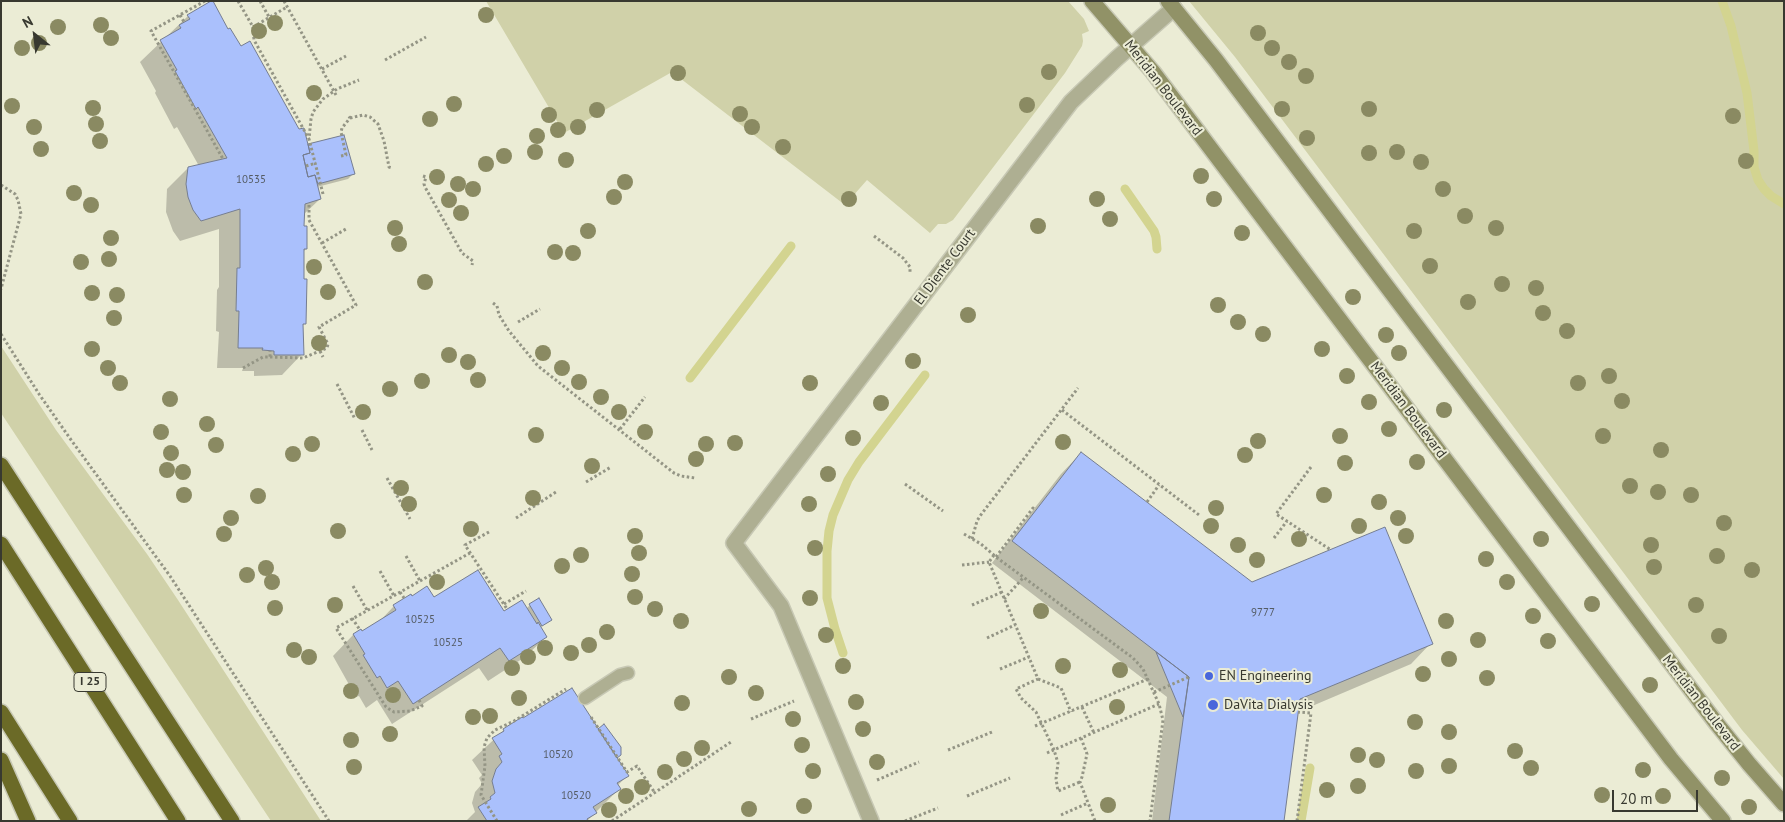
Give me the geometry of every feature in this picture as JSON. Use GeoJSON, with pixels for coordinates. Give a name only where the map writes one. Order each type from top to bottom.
{"type":"FeatureCollection","features":[{"type":"Feature","properties":{"kind":"highway"},"geometry":{"type":"LineString","coordinates":[[1,465],[232,821]]}},
{"type":"Feature","properties":{"kind":"highway","name":"I 25"},"geometry":{"type":"LineString","coordinates":[[1,544],[178,821]]}},
{"type":"Feature","properties":{"kind":"highway"},"geometry":{"type":"LineString","coordinates":[[1,712],[70,821]]}},
{"type":"Feature","properties":{"kind":"highway"},"geometry":{"type":"LineString","coordinates":[[1,760],[28,821]]}},
{"type":"Feature","properties":{"kind":"main road","name":"Meridian Boulevard"},"geometry":{"type":"LineString","coordinates":[[1092,1],[1131,46],[1264,218],[1671,760],[1723,821]]}},
{"type":"Feature","properties":{"kind":"main road","name":"Meridian Boulevard"},"geometry":{"type":"LineString","coordinates":[[1171,5],[1222,67],[1717,724],[1784,804]]}},
{"type":"Feature","properties":{"kind":"street","name":"El Diente Court"},"geometry":{"type":"LineString","coordinates":[[871,821],[782,606],[734,543],[1071,102],[1131,46],[1171,5]]}},
{"type":"Feature","properties":{"kind":"lane"},"geometry":{"type":"LineString","coordinates":[[585,703],[620,675],[628,673]]}},
{"type":"Feature","properties":{"kind":"path"},"geometry":{"type":"LineString","coordinates":[[205,1],[151,31],[223,159]]}},
{"type":"Feature","properties":{"kind":"path"},"geometry":{"type":"LineString","coordinates":[[238,1],[253,27],[254,40],[309,139],[323,194]]}},
{"type":"Feature","properties":{"kind":"path"},"geometry":{"type":"LineString","coordinates":[[260,1],[269,17]]}},
{"type":"Feature","properties":{"kind":"path"},"geometry":{"type":"LineString","coordinates":[[284,1],[335,93]]}},
{"type":"Feature","properties":{"kind":"path"},"geometry":{"type":"LineString","coordinates":[[253,27],[287,7]]}},
{"type":"Feature","properties":{"kind":"path"},"geometry":{"type":"LineString","coordinates":[[180,15],[184,22]]}},
{"type":"Feature","properties":{"kind":"path"},"geometry":{"type":"LineString","coordinates":[[385,60],[426,37]]}},
{"type":"Feature","properties":{"kind":"path"},"geometry":{"type":"LineString","coordinates":[[322,69],[346,56]]}},
{"type":"Feature","properties":{"kind":"path"},"geometry":{"type":"LineString","coordinates":[[309,139],[313,112],[323,99],[359,80]]}},
{"type":"Feature","properties":{"kind":"path"},"geometry":{"type":"LineString","coordinates":[[341,156],[346,155],[342,139],[342,128],[349,117],[363,115],[370,117],[378,124],[389,166],[392,168]]}},
{"type":"Feature","properties":{"kind":"path"},"geometry":{"type":"LineString","coordinates":[[306,166],[315,163]]}},
{"type":"Feature","properties":{"kind":"path"},"geometry":{"type":"LineString","coordinates":[[423,176],[426,177],[425,187],[462,253],[473,261],[472,265]]}},
{"type":"Feature","properties":{"kind":"path"},"geometry":{"type":"LineString","coordinates":[[1,185],[14,194],[18,200],[21,214],[1,289]]}},
{"type":"Feature","properties":{"kind":"path"},"geometry":{"type":"LineString","coordinates":[[243,368],[263,357],[303,358],[327,348],[328,344],[319,327],[356,305],[309,220],[310,203]]}},
{"type":"Feature","properties":{"kind":"path"},"geometry":{"type":"LineString","coordinates":[[322,243],[346,229]]}},
{"type":"Feature","properties":{"kind":"path"},"geometry":{"type":"LineString","coordinates":[[874,236],[903,258],[910,267],[910,272]]}},
{"type":"Feature","properties":{"kind":"path"},"geometry":{"type":"LineString","coordinates":[[493,303],[497,306],[499,315],[509,331],[538,366],[674,472],[681,476],[695,478]]}},
{"type":"Feature","properties":{"kind":"path"},"geometry":{"type":"LineString","coordinates":[[518,322],[540,309]]}},
{"type":"Feature","properties":{"kind":"path"},"geometry":{"type":"LineString","coordinates":[[1,334],[69,438],[170,576],[329,821]]}},
{"type":"Feature","properties":{"kind":"path"},"geometry":{"type":"LineString","coordinates":[[270,351],[270,357]]}},
{"type":"Feature","properties":{"kind":"path"},"geometry":{"type":"LineString","coordinates":[[320,351],[323,357]]}},
{"type":"Feature","properties":{"kind":"path"},"geometry":{"type":"LineString","coordinates":[[337,384],[355,418]]}},
{"type":"Feature","properties":{"kind":"path"},"geometry":{"type":"LineString","coordinates":[[972,539],[977,521],[1078,388]]}},
{"type":"Feature","properties":{"kind":"path"},"geometry":{"type":"LineString","coordinates":[[620,430],[645,398]]}},
{"type":"Feature","properties":{"kind":"path"},"geometry":{"type":"LineString","coordinates":[[1062,410],[1199,515]]}},
{"type":"Feature","properties":{"kind":"path"},"geometry":{"type":"LineString","coordinates":[[362,430],[372,450]]}},
{"type":"Feature","properties":{"kind":"path"},"geometry":{"type":"LineString","coordinates":[[586,482],[611,467]]}},
{"type":"Feature","properties":{"kind":"path"},"geometry":{"type":"LineString","coordinates":[[1311,467],[1276,514],[1331,550]]}},
{"type":"Feature","properties":{"kind":"path"},"geometry":{"type":"LineString","coordinates":[[388,478],[410,520]]}},
{"type":"Feature","properties":{"kind":"path"},"geometry":{"type":"LineString","coordinates":[[905,484],[943,510]]}},
{"type":"Feature","properties":{"kind":"path"},"geometry":{"type":"LineString","coordinates":[[1146,502],[1159,485]]}},
{"type":"Feature","properties":{"kind":"path"},"geometry":{"type":"LineString","coordinates":[[516,518],[556,492]]}},
{"type":"Feature","properties":{"kind":"path"},"geometry":{"type":"LineString","coordinates":[[962,565],[989,562],[1033,508],[1036,510]]}},
{"type":"Feature","properties":{"kind":"path"},"geometry":{"type":"LineString","coordinates":[[1274,538],[1287,521]]}},
{"type":"Feature","properties":{"kind":"path"},"geometry":{"type":"LineString","coordinates":[[490,532],[465,545],[507,609]]}},
{"type":"Feature","properties":{"kind":"path"},"geometry":{"type":"LineString","coordinates":[[964,534],[1133,658],[1148,679],[1162,714],[1150,821]]}},
{"type":"Feature","properties":{"kind":"path"},"geometry":{"type":"LineString","coordinates":[[419,700],[422,706],[402,713],[390,710],[383,705],[336,628],[470,553]]}},
{"type":"Feature","properties":{"kind":"path"},"geometry":{"type":"LineString","coordinates":[[406,556],[420,581]]}},
{"type":"Feature","properties":{"kind":"path"},"geometry":{"type":"LineString","coordinates":[[989,562],[1038,679]]}},
{"type":"Feature","properties":{"kind":"path"},"geometry":{"type":"LineString","coordinates":[[380,571],[394,596]]}},
{"type":"Feature","properties":{"kind":"path"},"geometry":{"type":"LineString","coordinates":[[1004,599],[1023,578]]}},
{"type":"Feature","properties":{"kind":"path"},"geometry":{"type":"LineString","coordinates":[[353,586],[367,610]]}},
{"type":"Feature","properties":{"kind":"path"},"geometry":{"type":"LineString","coordinates":[[504,604],[526,591]]}},
{"type":"Feature","properties":{"kind":"path"},"geometry":{"type":"LineString","coordinates":[[400,592],[404,598]]}},
{"type":"Feature","properties":{"kind":"path"},"geometry":{"type":"LineString","coordinates":[[972,605],[1002,592]]}},
{"type":"Feature","properties":{"kind":"path"},"geometry":{"type":"LineString","coordinates":[[352,618],[360,630]]}},
{"type":"Feature","properties":{"kind":"path"},"geometry":{"type":"LineString","coordinates":[[987,638],[1015,625]]}},
{"type":"Feature","properties":{"kind":"path"},"geometry":{"type":"LineString","coordinates":[[1000,669],[1029,657]]}},
{"type":"Feature","properties":{"kind":"path"},"geometry":{"type":"LineString","coordinates":[[1154,692],[1189,677]]}},
{"type":"Feature","properties":{"kind":"path"},"geometry":{"type":"LineString","coordinates":[[1071,712],[1061,688],[1038,679],[1016,689],[1021,698],[1036,712],[1043,723],[1058,763],[1056,779],[1058,791],[1080,782]]}},
{"type":"Feature","properties":{"kind":"path"},"geometry":{"type":"LineString","coordinates":[[1035,726],[1148,679]]}},
{"type":"Feature","properties":{"kind":"path"},"geometry":{"type":"LineString","coordinates":[[497,821],[481,795],[485,766],[484,747],[487,738],[495,730],[514,721],[571,685]]}},
{"type":"Feature","properties":{"kind":"path"},"geometry":{"type":"LineString","coordinates":[[751,719],[794,701]]}},
{"type":"Feature","properties":{"kind":"path"},"geometry":{"type":"LineString","coordinates":[[585,703],[627,772],[637,766],[655,793]]}},
{"type":"Feature","properties":{"kind":"path"},"geometry":{"type":"LineString","coordinates":[[1047,753],[1159,704]]}},
{"type":"Feature","properties":{"kind":"path"},"geometry":{"type":"LineString","coordinates":[[1082,707],[1094,733]]}},
{"type":"Feature","properties":{"kind":"path"},"geometry":{"type":"LineString","coordinates":[[1297,821],[1311,713],[1298,712]]}},
{"type":"Feature","properties":{"kind":"path"},"geometry":{"type":"LineString","coordinates":[[948,750],[992,732]]}},
{"type":"Feature","properties":{"kind":"path"},"geometry":{"type":"LineString","coordinates":[[1081,738],[1087,754],[1080,782],[1095,821]]}},
{"type":"Feature","properties":{"kind":"path"},"geometry":{"type":"LineString","coordinates":[[612,821],[731,742]]}},
{"type":"Feature","properties":{"kind":"path"},"geometry":{"type":"LineString","coordinates":[[877,780],[919,762]]}},
{"type":"Feature","properties":{"kind":"path"},"geometry":{"type":"LineString","coordinates":[[967,796],[1010,778]]}},
{"type":"Feature","properties":{"kind":"path"},"geometry":{"type":"LineString","coordinates":[[1061,815],[1088,803]]}},
{"type":"Feature","properties":{"kind":"path"},"geometry":{"type":"LineString","coordinates":[[905,821],[938,808]]}},
{"type":"Feature","properties":{"kind":"green space"},"geometry":{"type":"Polygon","coordinates":[[[486,1],[1068,1],[1084,19],[1089,31],[1082,34],[1082,46],[1065,73],[953,220],[946,224],[938,224],[930,233],[867,180],[845,205],[672,72],[564,133],[486,1]]]}},
{"type":"Feature","properties":{"kind":"green space"},"geometry":{"type":"Polygon","coordinates":[[[1189,1],[1784,1],[1784,779],[1742,730],[1235,57],[1189,1]]]}},
{"type":"Feature","properties":{"kind":"green space"},"geometry":{"type":"Polygon","coordinates":[[[1,346],[56,430],[147,554],[178,600],[321,821],[271,821],[1,413],[1,346]]]}},
{"type":"Feature","properties":{"kind":"building"},"geometry":{"type":"Polygon","coordinates":[[[213,1],[228,29],[230,28],[241,46],[250,41],[299,129],[304,128],[310,153],[303,155],[308,177],[315,175],[321,199],[305,204],[304,226],[307,226],[307,249],[304,249],[304,279],[307,279],[306,324],[303,324],[304,355],[274,355],[274,351],[262,350],[263,348],[238,348],[239,311],[236,311],[237,268],[240,268],[240,209],[201,221],[193,210],[188,197],[186,184],[188,167],[227,158],[198,107],[196,109],[160,40],[181,28],[179,25],[190,19],[187,15],[213,1]]]}},
{"type":"Feature","properties":{"kind":"building"},"geometry":{"type":"Polygon","coordinates":[[[344,135],[355,174],[318,184],[315,175],[308,177],[303,155],[310,153],[308,144],[344,135]]]}},
{"type":"Feature","properties":{"kind":"building"},"geometry":{"type":"Polygon","coordinates":[[[1081,452],[1252,582],[1385,527],[1433,644],[1300,699],[1284,821],[1169,821],[1189,677],[1012,541],[1081,452]]]}},
{"type":"Feature","properties":{"kind":"building"},"geometry":{"type":"Polygon","coordinates":[[[478,570],[504,611],[522,600],[547,637],[509,661],[500,648],[413,704],[398,681],[387,688],[380,676],[377,678],[353,634],[361,629],[362,631],[396,610],[393,605],[411,594],[412,596],[427,586],[434,597],[478,570]]]}},
{"type":"Feature","properties":{"kind":"building"},"geometry":{"type":"Polygon","coordinates":[[[539,598],[552,620],[542,626],[529,604],[539,598]]]}},
{"type":"Feature","properties":{"kind":"building"},"geometry":{"type":"Polygon","coordinates":[[[1156,652],[1189,677],[1183,717],[1156,652]]]}},
{"type":"Feature","properties":{"kind":"building"},"geometry":{"type":"Polygon","coordinates":[[[572,688],[629,776],[617,783],[621,789],[593,807],[597,813],[587,819],[588,821],[487,821],[478,807],[491,799],[490,797],[495,793],[492,781],[496,769],[502,762],[499,756],[502,754],[492,738],[522,717],[572,688]]]}},
{"type":"Feature","properties":{"kind":"building"},"geometry":{"type":"Polygon","coordinates":[[[604,724],[621,747],[621,755],[617,758],[598,729],[604,724]]]}},
{"type":"Feature","properties":{"kind":"waterway"},"geometry":{"type":"LineString","coordinates":[[1722,1],[1731,26],[1747,93],[1754,151],[1754,167],[1758,180],[1764,189],[1784,204]]}},
{"type":"Feature","properties":{"kind":"waterway"},"geometry":{"type":"LineString","coordinates":[[1125,189],[1154,231],[1157,249]]}},
{"type":"Feature","properties":{"kind":"waterway"},"geometry":{"type":"LineString","coordinates":[[690,378],[791,246]]}},
{"type":"Feature","properties":{"kind":"waterway"},"geometry":{"type":"LineString","coordinates":[[843,653],[827,598],[827,551],[833,515],[848,480],[859,462],[925,375]]}},
{"type":"Feature","properties":{"kind":"waterway"},"geometry":{"type":"LineString","coordinates":[[1301,821],[1310,768]]}},
{"type":"Feature","properties":{"kind":"place","name":"EN Engineering"},"geometry":{"type":"Point","coordinates":[1209,676]}},
{"type":"Feature","properties":{"kind":"place","name":"DaVita Dialysis"},"geometry":{"type":"Point","coordinates":[1213,705]}}]}
